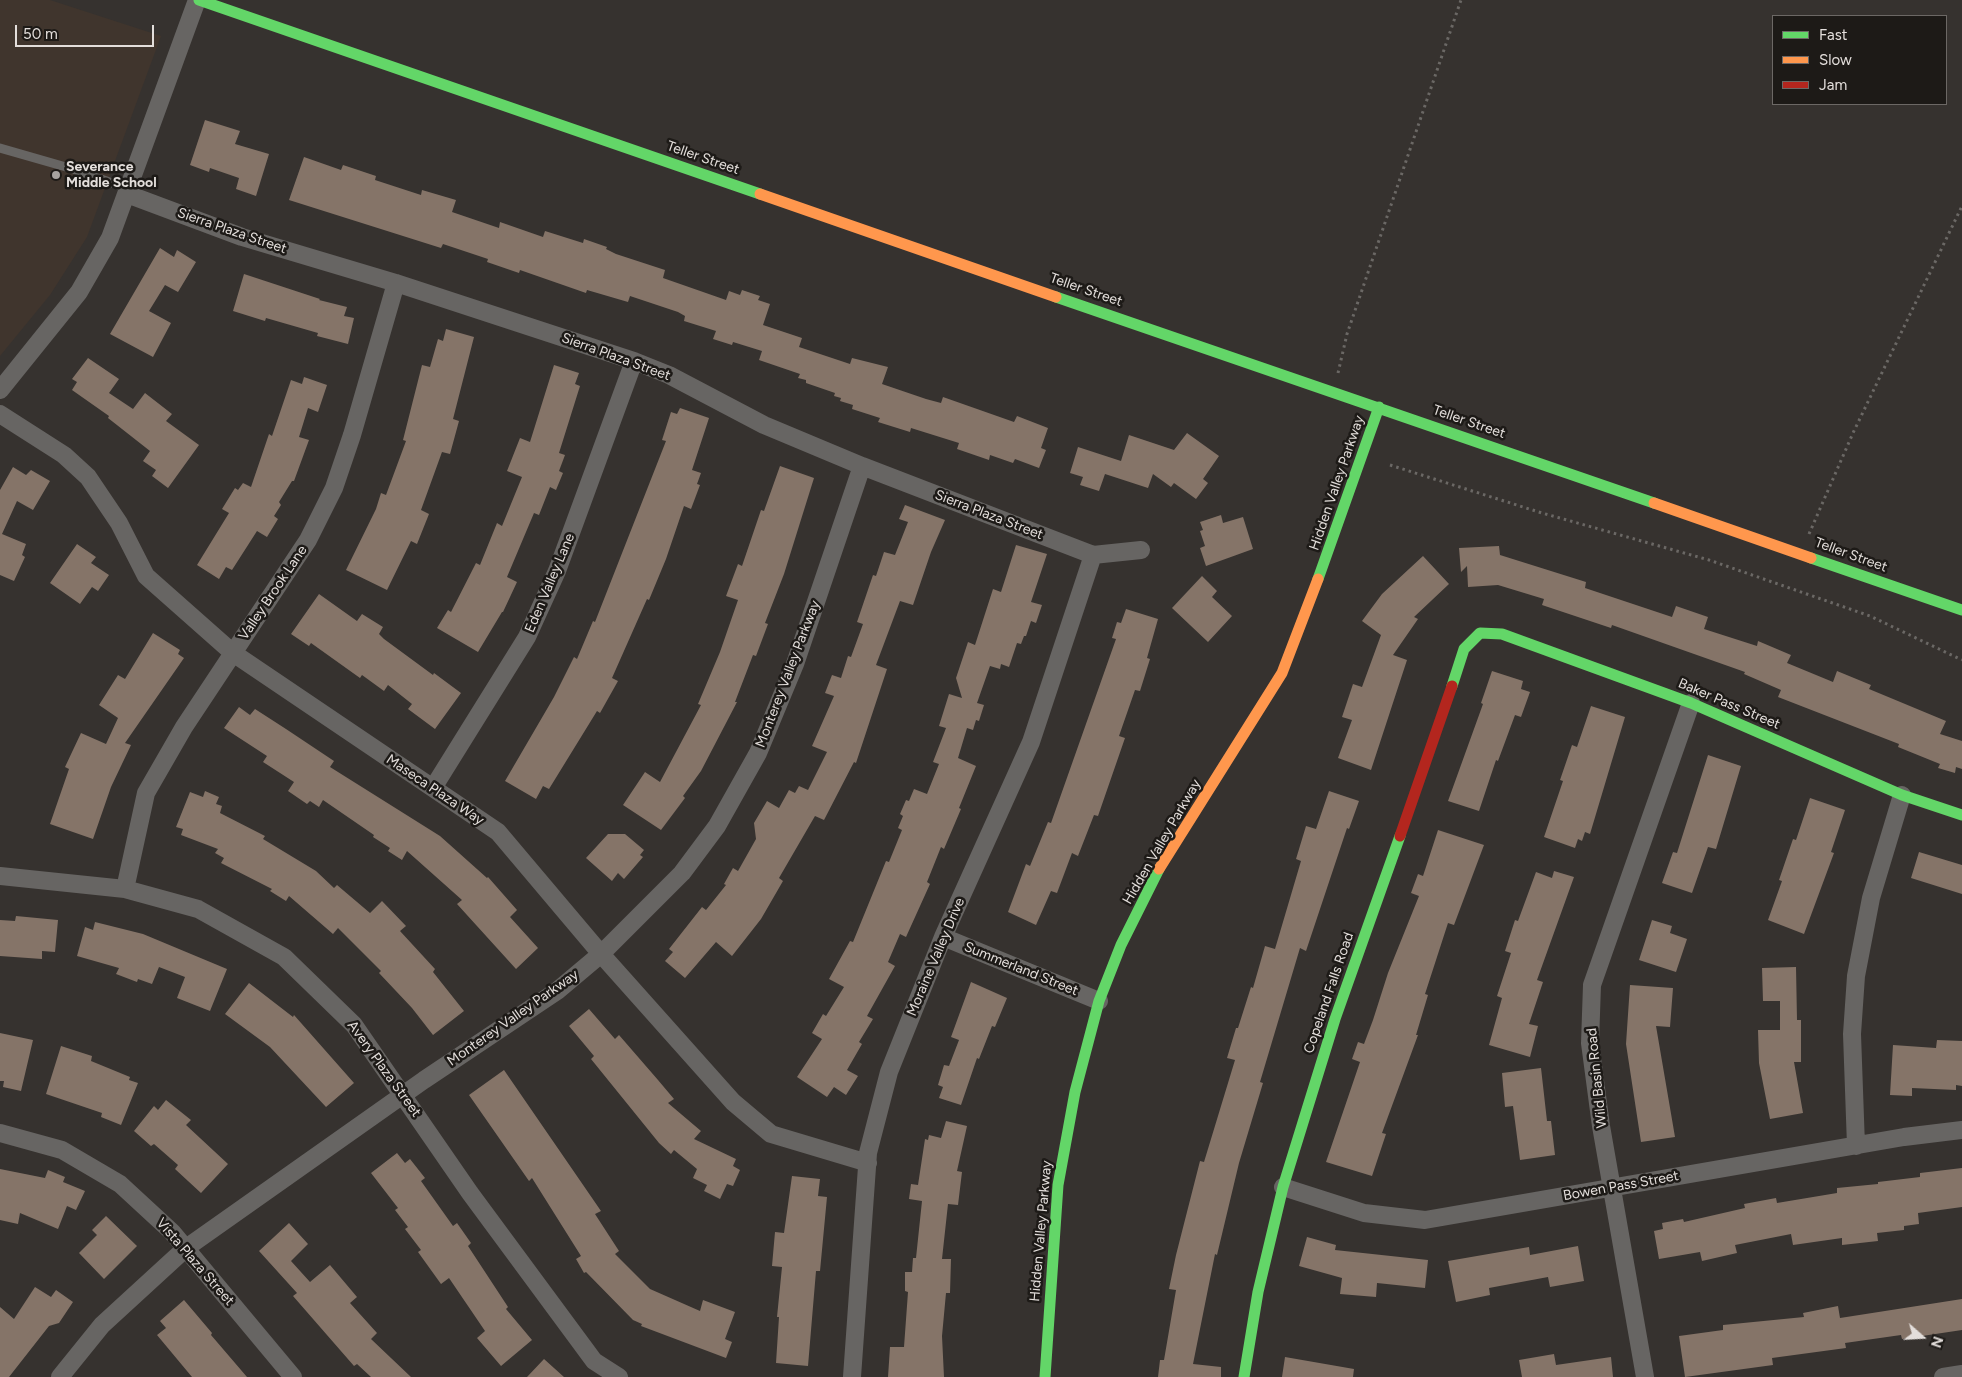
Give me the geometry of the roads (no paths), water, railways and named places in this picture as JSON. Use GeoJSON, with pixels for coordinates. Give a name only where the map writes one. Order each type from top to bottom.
{"type":"FeatureCollection","features":[{"type":"Feature","properties":{"kind":"street"},"geometry":{"type":"LineString","coordinates":[[0,390],[79,292],[110,238],[198,0]]}},
{"type":"Feature","properties":{"kind":"street","name":"Teller Street"},"geometry":{"type":"LineString","coordinates":[[198,0],[1334,391],[1962,610]]}},
{"type":"Feature","properties":{"kind":"street","name":"Sierra Plaza Street"},"geometry":{"type":"LineString","coordinates":[[128,191],[242,236],[396,283],[669,374],[764,425],[862,466],[1093,555]]}},
{"type":"Feature","properties":{"kind":"street","name":"Valley Brook Lane"},"geometry":{"type":"LineString","coordinates":[[125,888],[146,793],[184,727],[308,540],[334,488],[352,435],[396,283]]}},
{"type":"Feature","properties":{"kind":"street","name":"Eden Valley Lane"},"geometry":{"type":"LineString","coordinates":[[433,788],[527,637],[558,571],[634,361]]}},
{"type":"Feature","properties":{"kind":"street","name":"Hidden Valley Parkway"},"geometry":{"type":"LineString","coordinates":[[1045,1377],[1058,1185],[1075,1092],[1099,1001],[1121,946],[1158,874],[1282,674],[1310,603],[1379,407]]}},
{"type":"Feature","properties":{"kind":"street","name":"Maseca Plaza Way"},"geometry":{"type":"LineString","coordinates":[[0,414],[64,454],[88,477],[119,522],[146,576],[233,653],[498,832],[600,954],[733,1102],[771,1134],[868,1163]]}},
{"type":"Feature","properties":{"kind":"street","name":"Monterey Valley Parkway"},"geometry":{"type":"LineString","coordinates":[[60,1377],[102,1325],[186,1248],[557,991],[600,954],[682,872],[717,826],[758,753],[795,664],[862,466]]}},
{"type":"Feature","properties":{"kind":"street"},"geometry":{"type":"LineString","coordinates":[[1093,555],[1140,550]]}},
{"type":"Feature","properties":{"kind":"street","name":"Moraine Valley Drive"},"geometry":{"type":"LineString","coordinates":[[852,1377],[868,1163],[889,1072],[943,937],[1030,742],[1093,555]]}},
{"type":"Feature","properties":{"kind":"street","name":"Baker Pass Street"},"geometry":{"type":"LineString","coordinates":[[1480,633],[1502,634],[1691,703],[1902,794],[1962,815]]}},
{"type":"Feature","properties":{"kind":"street","name":"Copeland Falls Road"},"geometry":{"type":"LineString","coordinates":[[1244,1377],[1258,1292],[1282,1187],[1335,1018],[1464,650],[1480,633]]}},
{"type":"Feature","properties":{"kind":"street","name":"Wild Basin Road"},"geometry":{"type":"LineString","coordinates":[[1645,1377],[1612,1189],[1590,1044],[1592,985],[1691,703]]}},
{"type":"Feature","properties":{"kind":"street"},"geometry":{"type":"LineString","coordinates":[[1856,1146],[1852,1034],[1856,976],[1871,898],[1902,794]]}},
{"type":"Feature","properties":{"kind":"street","name":"Avery Plaza Street"},"geometry":{"type":"LineString","coordinates":[[0,876],[125,888],[198,909],[284,957],[354,1024],[405,1095],[470,1193],[594,1361],[619,1377]]}},
{"type":"Feature","properties":{"kind":"street","name":"Summerland Street"},"geometry":{"type":"LineString","coordinates":[[943,937],[1099,1001]]}},
{"type":"Feature","properties":{"kind":"street","name":"Bowen Pass Street"},"geometry":{"type":"LineString","coordinates":[[1282,1187],[1364,1213],[1425,1220],[1856,1146],[1962,1130]]}},
{"type":"Feature","properties":{"kind":"street","name":"Vista Plaza Street"},"geometry":{"type":"LineString","coordinates":[[0,1133],[62,1150],[120,1184],[186,1248],[293,1377]]}},
{"type":"Feature","properties":{"kind":"street"},"geometry":{"type":"LineString","coordinates":[[1942,1377],[1962,1374]]}},
{"type":"Feature","properties":{"kind":"lane"},"geometry":{"type":"LineString","coordinates":[[0,148],[74,169],[128,191]]}},
{"type":"Feature","properties":{"kind":"place","name":"Severance Middle School"},"geometry":{"type":"Point","coordinates":[56,175]}}]}
